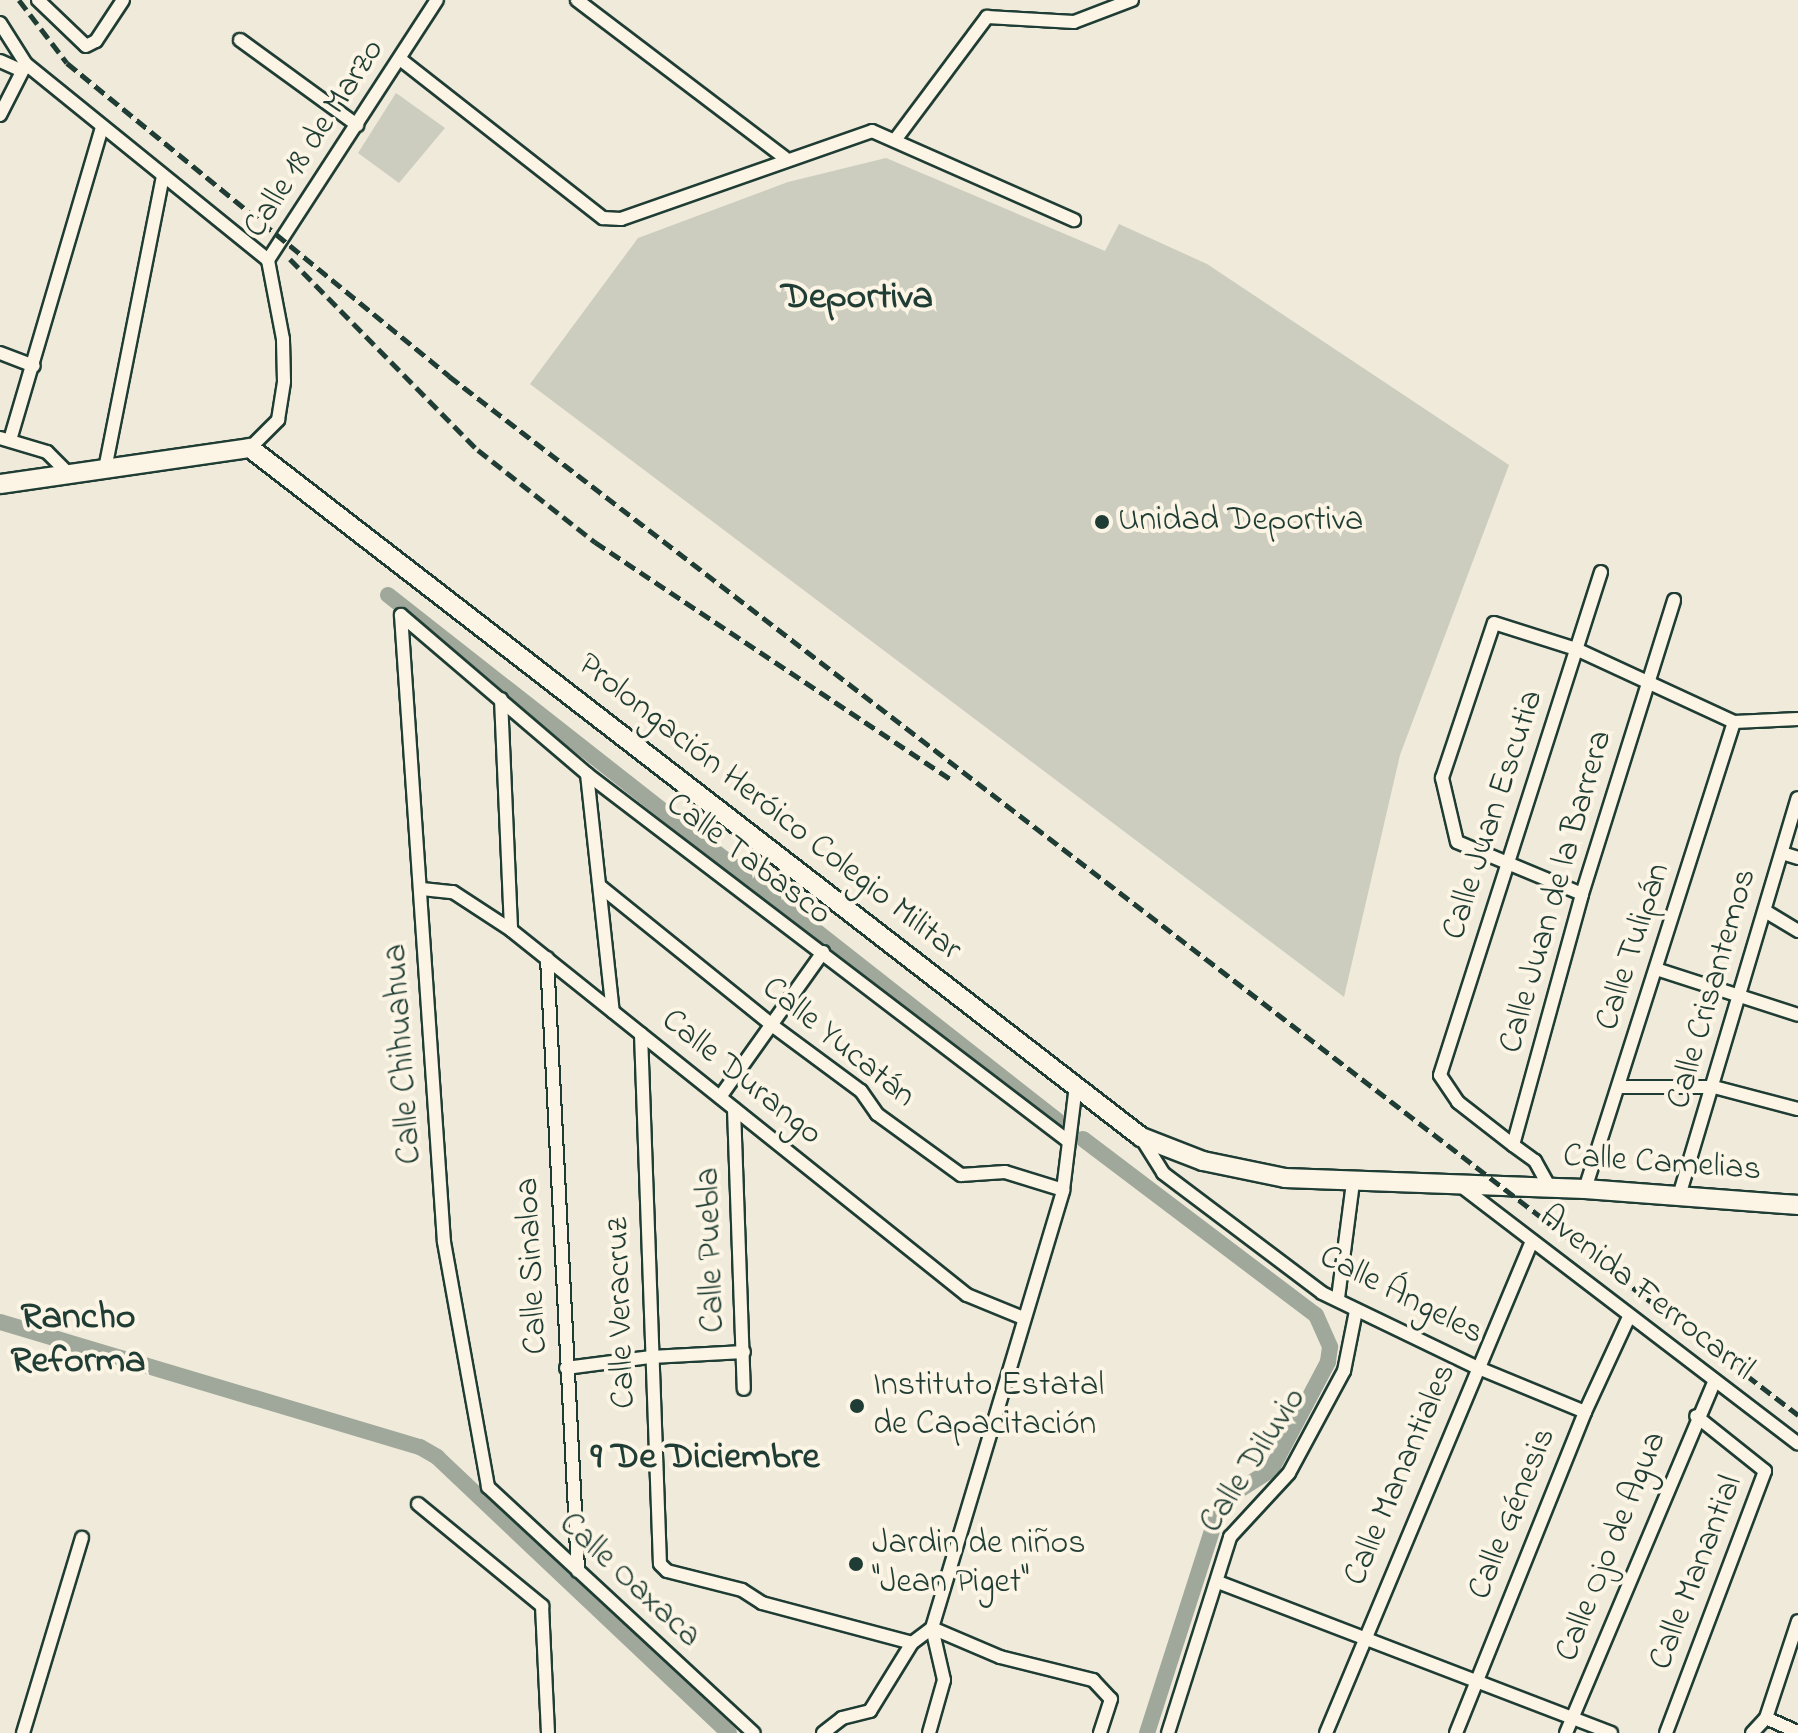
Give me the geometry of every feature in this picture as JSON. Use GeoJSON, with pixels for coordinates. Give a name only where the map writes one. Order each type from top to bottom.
{"type":"FeatureCollection","features":[{"type":"Feature","properties":{"kind":"street"},"geometry":{"type":"LineString","coordinates":[[44,2],[79,46],[96,41],[123,0]]}},
{"type":"Feature","properties":{"kind":"street","name":"Calle 18 de Marzo"},"geometry":{"type":"LineString","coordinates":[[250,448],[278,420],[284,381],[283,339],[268,260],[437,0]]}},
{"type":"Feature","properties":{"kind":"street"},"geometry":{"type":"LineString","coordinates":[[577,0],[785,158]]}},
{"type":"Feature","properties":{"kind":"street"},"geometry":{"type":"LineString","coordinates":[[895,140],[987,17],[1074,22],[1132,0]]}},
{"type":"Feature","properties":{"kind":"street"},"geometry":{"type":"LineString","coordinates":[[0,23],[24,68]]}},
{"type":"Feature","properties":{"kind":"street"},"geometry":{"type":"LineString","coordinates":[[240,40],[357,125]]}},
{"type":"Feature","properties":{"kind":"street"},"geometry":{"type":"LineString","coordinates":[[400,59],[603,218],[621,219],[785,158],[872,131],[1074,220]]}},
{"type":"Feature","properties":{"kind":"street"},"geometry":{"type":"LineString","coordinates":[[0,61],[24,68],[268,260]]}},
{"type":"Feature","properties":{"kind":"street"},"geometry":{"type":"LineString","coordinates":[[0,115],[24,68]]}},
{"type":"Feature","properties":{"kind":"street"},"geometry":{"type":"LineString","coordinates":[[69,474],[47,452],[5,439],[34,366],[102,128]]}},
{"type":"Feature","properties":{"kind":"street"},"geometry":{"type":"LineString","coordinates":[[105,469],[163,177]]}},
{"type":"Feature","properties":{"kind":"street"},"geometry":{"type":"LineString","coordinates":[[0,353],[34,366]]}},
{"type":"Feature","properties":{"kind":"street"},"geometry":{"type":"LineString","coordinates":[[0,484],[250,448]]}},
{"type":"Feature","properties":{"kind":"street","name":"Prolongación Heróico Colegio Militar"},"geometry":{"type":"LineString","coordinates":[[250,448],[1141,1137],[1203,1161],[1285,1178],[1522,1188]]}},
{"type":"Feature","properties":{"kind":"street","name":"Calle Juan Escutia"},"geometry":{"type":"LineString","coordinates":[[1513,1145],[1458,1102],[1440,1075],[1601,572]]}},
{"type":"Feature","properties":{"kind":"street","name":"Calle Juan de la Barrera"},"geometry":{"type":"LineString","coordinates":[[1513,1145],[1582,894],[1674,600]]}},
{"type":"Feature","properties":{"kind":"street","name":"Calle Tabasco"},"geometry":{"type":"LineString","coordinates":[[401,615],[587,774],[1068,1141]]}},
{"type":"Feature","properties":{"kind":"street","name":"Calle Chihuahua"},"geometry":{"type":"LineString","coordinates":[[401,615],[444,1242],[488,1487]]}},
{"type":"Feature","properties":{"kind":"street"},"geometry":{"type":"LineString","coordinates":[[1582,894],[1509,860],[1457,842],[1442,778],[1494,623],[1576,649],[1649,680],[1734,722],[1798,719]]}},
{"type":"Feature","properties":{"kind":"street"},"geometry":{"type":"LineString","coordinates":[[501,699],[511,930]]}},
{"type":"Feature","properties":{"kind":"street","name":"Calle Tulipán"},"geometry":{"type":"LineString","coordinates":[[1585,1189],[1734,722]]}},
{"type":"Feature","properties":{"kind":"street"},"geometry":{"type":"LineString","coordinates":[[587,774],[613,1012]]}},
{"type":"Feature","properties":{"kind":"street","name":"Calle Crisantemos"},"geometry":{"type":"LineString","coordinates":[[1679,1196],[1798,798]]}},
{"type":"Feature","properties":{"kind":"street"},"geometry":{"type":"LineString","coordinates":[[1782,853],[1798,858]]}},
{"type":"Feature","properties":{"kind":"street","name":"Calle Yucatán"},"geometry":{"type":"LineString","coordinates":[[601,887],[773,1026],[861,1091],[877,1114],[961,1175],[1005,1172],[1063,1190]]}},
{"type":"Feature","properties":{"kind":"street","name":"Calle Durango"},"geometry":{"type":"LineString","coordinates":[[422,889],[453,892],[511,930],[967,1295],[1023,1318]]}},
{"type":"Feature","properties":{"kind":"street"},"geometry":{"type":"LineString","coordinates":[[1765,911],[1798,931]]}},
{"type":"Feature","properties":{"kind":"street"},"geometry":{"type":"LineString","coordinates":[[720,1097],[823,952]]}},
{"type":"Feature","properties":{"kind":"street","name":"Calle Sinaloa"},"geometry":{"type":"LineString","coordinates":[[547,958],[578,1571]]}},
{"type":"Feature","properties":{"kind":"street"},"geometry":{"type":"LineString","coordinates":[[1656,969],[1798,1015]]}},
{"type":"Feature","properties":{"kind":"street","name":"Calle Veracruz"},"geometry":{"type":"LineString","coordinates":[[641,1034],[660,1564],[667,1571],[742,1590],[762,1603],[912,1643]]}},
{"type":"Feature","properties":{"kind":"street"},"geometry":{"type":"LineString","coordinates":[[929,1733],[944,1680],[932,1628],[1063,1190],[1076,1086]]}},
{"type":"Feature","properties":{"kind":"street"},"geometry":{"type":"LineString","coordinates":[[1619,1087],[1714,1087],[1798,1109]]}},
{"type":"Feature","properties":{"kind":"street","name":"Calle Puebla"},"geometry":{"type":"LineString","coordinates":[[734,1109],[744,1389]]}},
{"type":"Feature","properties":{"kind":"street","name":"Calle Ángeles"},"geometry":{"type":"LineString","coordinates":[[1141,1137],[1163,1173],[1322,1293],[1338,1298],[1356,1311],[1476,1367],[1585,1412]]}},
{"type":"Feature","properties":{"kind":"street"},"geometry":{"type":"LineString","coordinates":[[1513,1145],[1535,1161],[1550,1188]]}},
{"type":"Feature","properties":{"kind":"street"},"geometry":{"type":"LineString","coordinates":[[1338,1298],[1353,1183]]}},
{"type":"Feature","properties":{"kind":"street","name":"Avenida Ferrocarril"},"geometry":{"type":"LineString","coordinates":[[1461,1186],[1628,1319],[1798,1444]]}},
{"type":"Feature","properties":{"kind":"street","name":"Calle Camelias"},"geometry":{"type":"LineString","coordinates":[[1522,1188],[1585,1189],[1798,1205]]}},
{"type":"Feature","properties":{"kind":"street","name":"Calle Manantiales"},"geometry":{"type":"LineString","coordinates":[[1326,1733],[1476,1367],[1532,1241]]}},
{"type":"Feature","properties":{"kind":"street","name":"Calle Diluvio"},"geometry":{"type":"LineString","coordinates":[[1168,1733],[1230,1537],[1289,1473],[1344,1371],[1356,1311]]}},
{"type":"Feature","properties":{"kind":"street","name":"Calle Génesis"},"geometry":{"type":"LineString","coordinates":[[1456,1733],[1585,1412],[1628,1319]]}},
{"type":"Feature","properties":{"kind":"street"},"geometry":{"type":"LineString","coordinates":[[566,1368],[651,1357],[744,1352]]}},
{"type":"Feature","properties":{"kind":"street","name":"Calle Ojo de Agua"},"geometry":{"type":"LineString","coordinates":[[1566,1733],[1696,1416],[1714,1383]]}},
{"type":"Feature","properties":{"kind":"street","name":"Calle Manantial"},"geometry":{"type":"LineString","coordinates":[[1666,1733],[1765,1471],[1696,1416]]}},
{"type":"Feature","properties":{"kind":"street","name":"Calle Oaxaca"},"geometry":{"type":"LineString","coordinates":[[488,1487],[731,1716],[754,1733]]}},
{"type":"Feature","properties":{"kind":"street"},"geometry":{"type":"LineString","coordinates":[[418,1504],[542,1606],[548,1733]]}},
{"type":"Feature","properties":{"kind":"street"},"geometry":{"type":"LineString","coordinates":[[23,1733],[82,1538]]}},
{"type":"Feature","properties":{"kind":"street"},"geometry":{"type":"LineString","coordinates":[[1218,1582],[1611,1733]]}},
{"type":"Feature","properties":{"kind":"street"},"geometry":{"type":"LineString","coordinates":[[1752,1733],[1766,1718],[1798,1621]]}},
{"type":"Feature","properties":{"kind":"street"},"geometry":{"type":"LineString","coordinates":[[823,1733],[842,1718],[870,1711],[912,1643],[932,1628]]}},
{"type":"Feature","properties":{"kind":"street"},"geometry":{"type":"LineString","coordinates":[[932,1628],[1000,1657],[1093,1680],[1111,1699],[1100,1733]]}},
{"type":"Feature","properties":{"kind":"street"},"geometry":{"type":"LineString","coordinates":[[1766,1718],[1798,1732]]}},
{"type":"Feature","properties":{"kind":"shaded area"},"geometry":{"type":"Polygon","coordinates":[[[396,93],[445,128],[399,183],[358,153],[396,93]]]}},
{"type":"Feature","properties":{"kind":"shaded area","name":"Unidad Deportiva"},"geometry":{"type":"Polygon","coordinates":[[[886,158],[1105,251],[1119,224],[1207,264],[1509,465],[1400,755],[1344,997],[530,384],[638,238],[788,182],[886,158]]]}},
{"type":"Feature","properties":{"kind":"waterway"},"geometry":{"type":"LineString","coordinates":[[388,595],[1063,1125]]}},
{"type":"Feature","properties":{"kind":"waterway"},"geometry":{"type":"LineString","coordinates":[[1083,1139],[1316,1315],[1330,1347],[1328,1362],[1271,1470],[1233,1494],[1218,1512],[1147,1733]]}},
{"type":"Feature","properties":{"kind":"waterway"},"geometry":{"type":"LineString","coordinates":[[0,1322],[420,1447],[437,1457],[729,1733]]}},
{"type":"Feature","properties":{"kind":"railway"},"geometry":{"type":"LineString","coordinates":[[19,0],[67,63],[449,376],[1798,1415]]}},
{"type":"Feature","properties":{"kind":"railway"},"geometry":{"type":"LineString","coordinates":[[290,259],[478,450],[595,542],[954,781]]}},
{"type":"Feature","properties":{"kind":"place","name":"Unidad Deportiva"},"geometry":{"type":"Point","coordinates":[1102,522]}},
{"type":"Feature","properties":{"kind":"place","name":"Instituto Estatal de Capacitación"},"geometry":{"type":"Point","coordinates":[857,1406]}},
{"type":"Feature","properties":{"kind":"place","name":"Jardin de niños \"Jean Piget\""},"geometry":{"type":"Point","coordinates":[856,1564]}},
{"type":"Feature","properties":{"kind":"district","name":"Deportiva"},"geometry":{"type":"Point","coordinates":[857,299]}},
{"type":"Feature","properties":{"kind":"district","name":"Rancho Reforma"},"geometry":{"type":"Point","coordinates":[78,1341]}},
{"type":"Feature","properties":{"kind":"district","name":"9 De Diciembre"},"geometry":{"type":"Point","coordinates":[705,1459]}}]}
